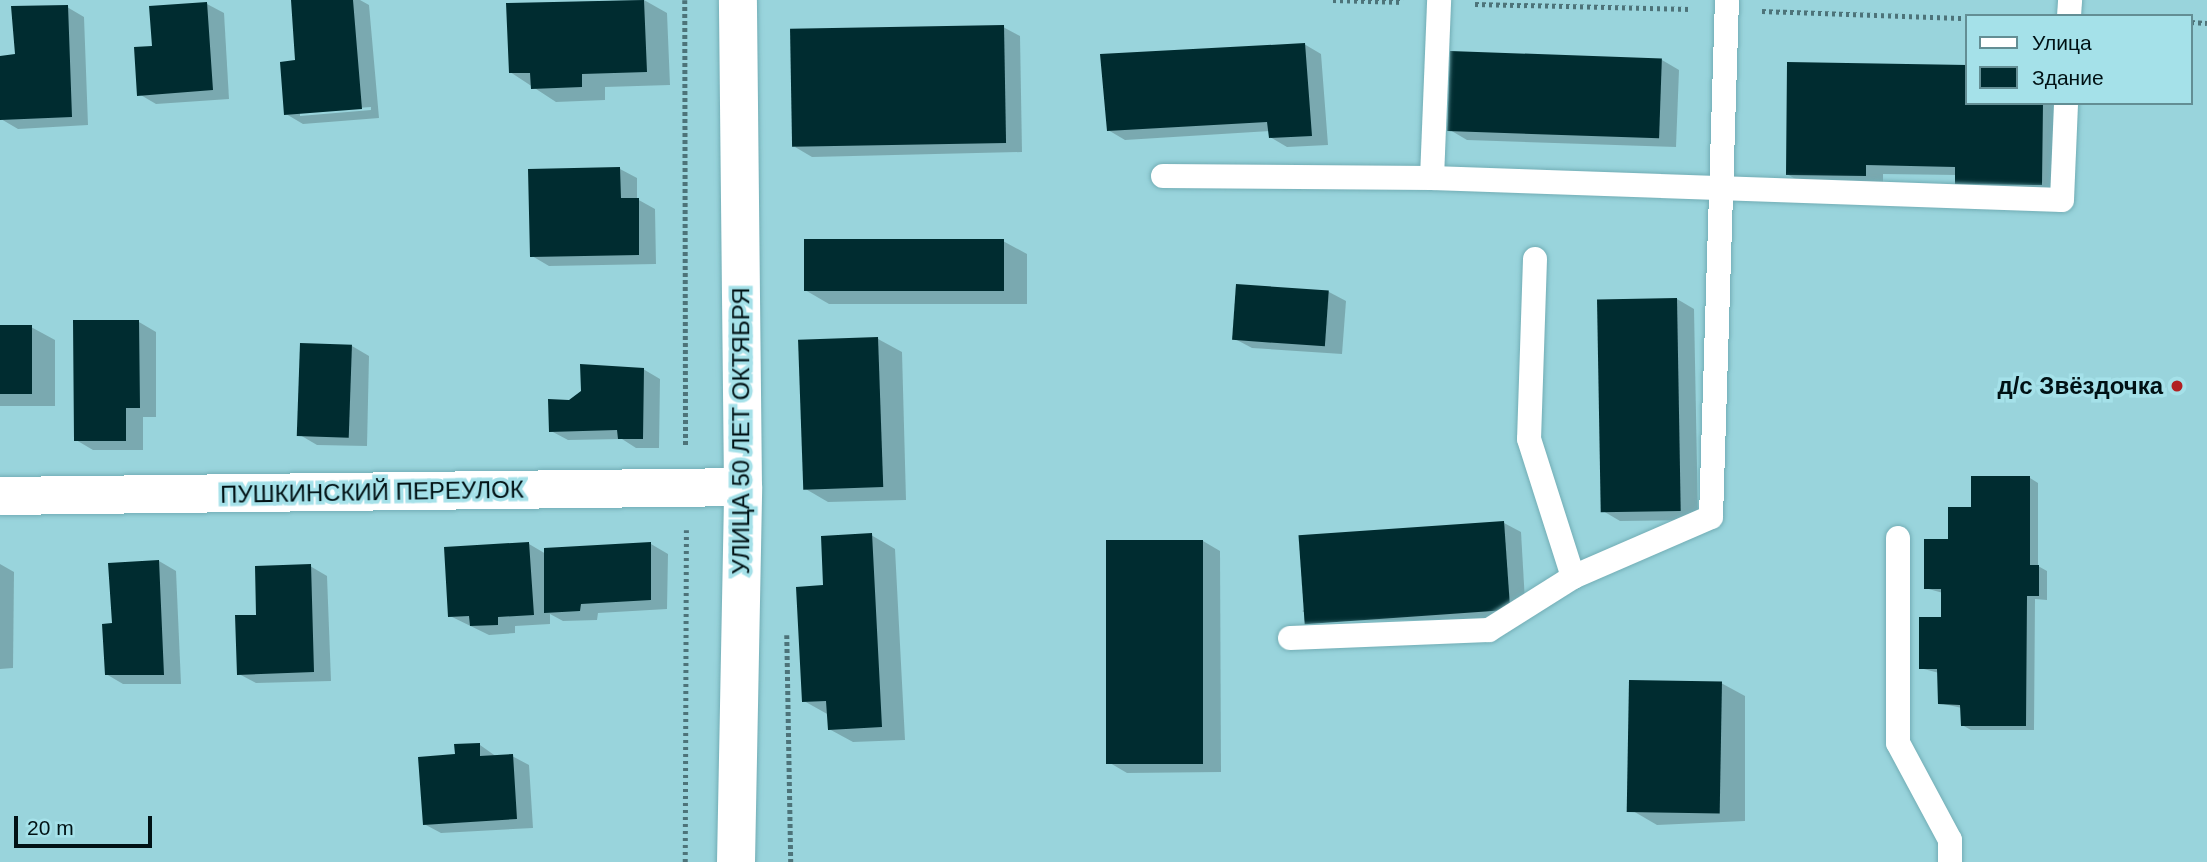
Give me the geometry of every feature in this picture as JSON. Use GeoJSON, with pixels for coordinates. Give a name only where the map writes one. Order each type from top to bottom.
{"type":"FeatureCollection","features":[{"type":"Feature","properties":{"kind":"street","name":"УЛИЦА 50 ЛЕТ ОКТЯБРЯ"},"geometry":{"type":"LineString","coordinates":[[736,862],[743,487],[738,0]]}},
{"type":"Feature","properties":{"kind":"street","name":"ПУШКИНСКИЙ ПЕРЕУЛОК"},"geometry":{"type":"LineString","coordinates":[[0,496],[743,487]]}},
{"type":"Feature","properties":{"kind":"lane"},"geometry":{"type":"LineString","coordinates":[[1432,178],[1438,1]]}},
{"type":"Feature","properties":{"kind":"lane"},"geometry":{"type":"LineString","coordinates":[[1290,639],[1489,630],[1573,577],[1711,517],[1727,5]]}},
{"type":"Feature","properties":{"kind":"lane"},"geometry":{"type":"LineString","coordinates":[[1163,176],[1432,178],[2062,200],[2066,105]]}},
{"type":"Feature","properties":{"kind":"lane"},"geometry":{"type":"LineString","coordinates":[[1535,259],[1529,439],[1573,577]]}},
{"type":"Feature","properties":{"kind":"lane"},"geometry":{"type":"LineString","coordinates":[[1898,538],[1898,743],[1950,840],[1950,862]]}},
{"type":"Feature","properties":{"kind":"path"},"geometry":{"type":"LineString","coordinates":[[685,0],[685,862]]}},
{"type":"Feature","properties":{"kind":"path"},"geometry":{"type":"LineString","coordinates":[[1333,0],[1727,5],[1966,18]]}},
{"type":"Feature","properties":{"kind":"building"},"geometry":{"type":"Polygon","coordinates":[[[291,0],[353,0],[362,109],[284,115],[280,62],[295,60],[291,0]]]}},
{"type":"Feature","properties":{"kind":"building"},"geometry":{"type":"Polygon","coordinates":[[[644,0],[647,72],[582,74],[582,87],[531,89],[530,73],[509,73],[506,3],[644,0]]]}},
{"type":"Feature","properties":{"kind":"building"},"geometry":{"type":"Polygon","coordinates":[[[207,2],[213,90],[137,96],[134,47],[152,46],[149,6],[207,2]]]}},
{"type":"Feature","properties":{"kind":"building"},"geometry":{"type":"Polygon","coordinates":[[[68,5],[72,117],[0,120],[0,56],[15,54],[11,6],[68,5]]]}},
{"type":"Feature","properties":{"kind":"building"},"geometry":{"type":"Polygon","coordinates":[[[1004,25],[1006,143],[792,147],[790,29],[1004,25]]]}},
{"type":"Feature","properties":{"kind":"building"},"geometry":{"type":"Polygon","coordinates":[[[1305,43],[1312,136],[1269,138],[1267,122],[1107,131],[1100,54],[1305,43]]]}},
{"type":"Feature","properties":{"kind":"building"},"geometry":{"type":"Polygon","coordinates":[[[1450,51],[1662,58],[1659,138],[1447,131],[1450,51]]]}},
{"type":"Feature","properties":{"kind":"building"},"geometry":{"type":"Polygon","coordinates":[[[1787,62],[1966,65],[1966,105],[2043,105],[2042,185],[1955,184],[1955,167],[1866,165],[1866,176],[1786,175],[1787,62]]]}},
{"type":"Feature","properties":{"kind":"building"},"geometry":{"type":"Polygon","coordinates":[[[620,167],[621,198],[639,198],[639,255],[530,257],[528,169],[620,167]]]}},
{"type":"Feature","properties":{"kind":"building"},"geometry":{"type":"Polygon","coordinates":[[[804,239],[1004,239],[1004,291],[804,291],[804,239]]]}},
{"type":"Feature","properties":{"kind":"building"},"geometry":{"type":"Polygon","coordinates":[[[1236,284],[1329,290],[1325,346],[1232,340],[1236,284]]]}},
{"type":"Feature","properties":{"kind":"building"},"geometry":{"type":"Polygon","coordinates":[[[1677,298],[1681,511],[1601,512],[1597,299],[1677,298]]]}},
{"type":"Feature","properties":{"kind":"building"},"geometry":{"type":"Polygon","coordinates":[[[73,320],[139,320],[140,408],[126,408],[126,441],[74,441],[73,320]]]}},
{"type":"Feature","properties":{"kind":"building"},"geometry":{"type":"Polygon","coordinates":[[[0,325],[32,325],[32,394],[0,394],[0,325]]]}},
{"type":"Feature","properties":{"kind":"building"},"geometry":{"type":"Polygon","coordinates":[[[878,337],[883,487],[803,490],[798,340],[878,337]]]}},
{"type":"Feature","properties":{"kind":"building"},"geometry":{"type":"Polygon","coordinates":[[[300,343],[352,345],[349,438],[297,436],[300,343]]]}},
{"type":"Feature","properties":{"kind":"building"},"geometry":{"type":"Polygon","coordinates":[[[580,364],[644,368],[643,439],[618,439],[617,430],[549,432],[548,399],[569,400],[581,391],[580,364]]]}},
{"type":"Feature","properties":{"kind":"building"},"geometry":{"type":"Polygon","coordinates":[[[1971,476],[2030,476],[2030,565],[2039,565],[2039,596],[2027,596],[2026,726],[1961,726],[1960,705],[1938,704],[1937,669],[1919,669],[1919,617],[1941,617],[1941,589],[1924,589],[1924,539],[1948,539],[1948,507],[1971,507],[1971,476]]]}},
{"type":"Feature","properties":{"kind":"building"},"geometry":{"type":"Polygon","coordinates":[[[1504,521],[1510,610],[1305,624],[1299,535],[1504,521]]]}},
{"type":"Feature","properties":{"kind":"building"},"geometry":{"type":"Polygon","coordinates":[[[872,533],[882,727],[828,730],[826,701],[802,702],[796,587],[823,585],[821,536],[872,533]]]}},
{"type":"Feature","properties":{"kind":"building"},"geometry":{"type":"Polygon","coordinates":[[[1106,540],[1203,540],[1203,764],[1106,764],[1106,540]]]}},
{"type":"Feature","properties":{"kind":"building"},"geometry":{"type":"Polygon","coordinates":[[[529,542],[534,615],[498,617],[498,625],[470,626],[469,616],[448,617],[444,547],[529,542]]]}},
{"type":"Feature","properties":{"kind":"building"},"geometry":{"type":"Polygon","coordinates":[[[651,542],[651,600],[581,604],[580,611],[544,613],[544,548],[651,542]]]}},
{"type":"Feature","properties":{"kind":"building"},"geometry":{"type":"Polygon","coordinates":[[[159,560],[164,675],[105,675],[102,624],[112,623],[108,563],[159,560]]]}},
{"type":"Feature","properties":{"kind":"building"},"geometry":{"type":"Polygon","coordinates":[[[311,564],[314,672],[237,675],[235,615],[256,615],[255,566],[311,564]]]}},
{"type":"Feature","properties":{"kind":"building"},"geometry":{"type":"Polygon","coordinates":[[[1629,680],[1722,682],[1720,814],[1627,812],[1629,680]]]}},
{"type":"Feature","properties":{"kind":"building"},"geometry":{"type":"Polygon","coordinates":[[[480,743],[480,756],[513,754],[517,819],[423,825],[418,757],[455,754],[454,744],[480,743]]]}},
{"type":"Feature","properties":{"kind":"place","name":"д/с Звёздочка"},"geometry":{"type":"Point","coordinates":[2177,386]}}]}
